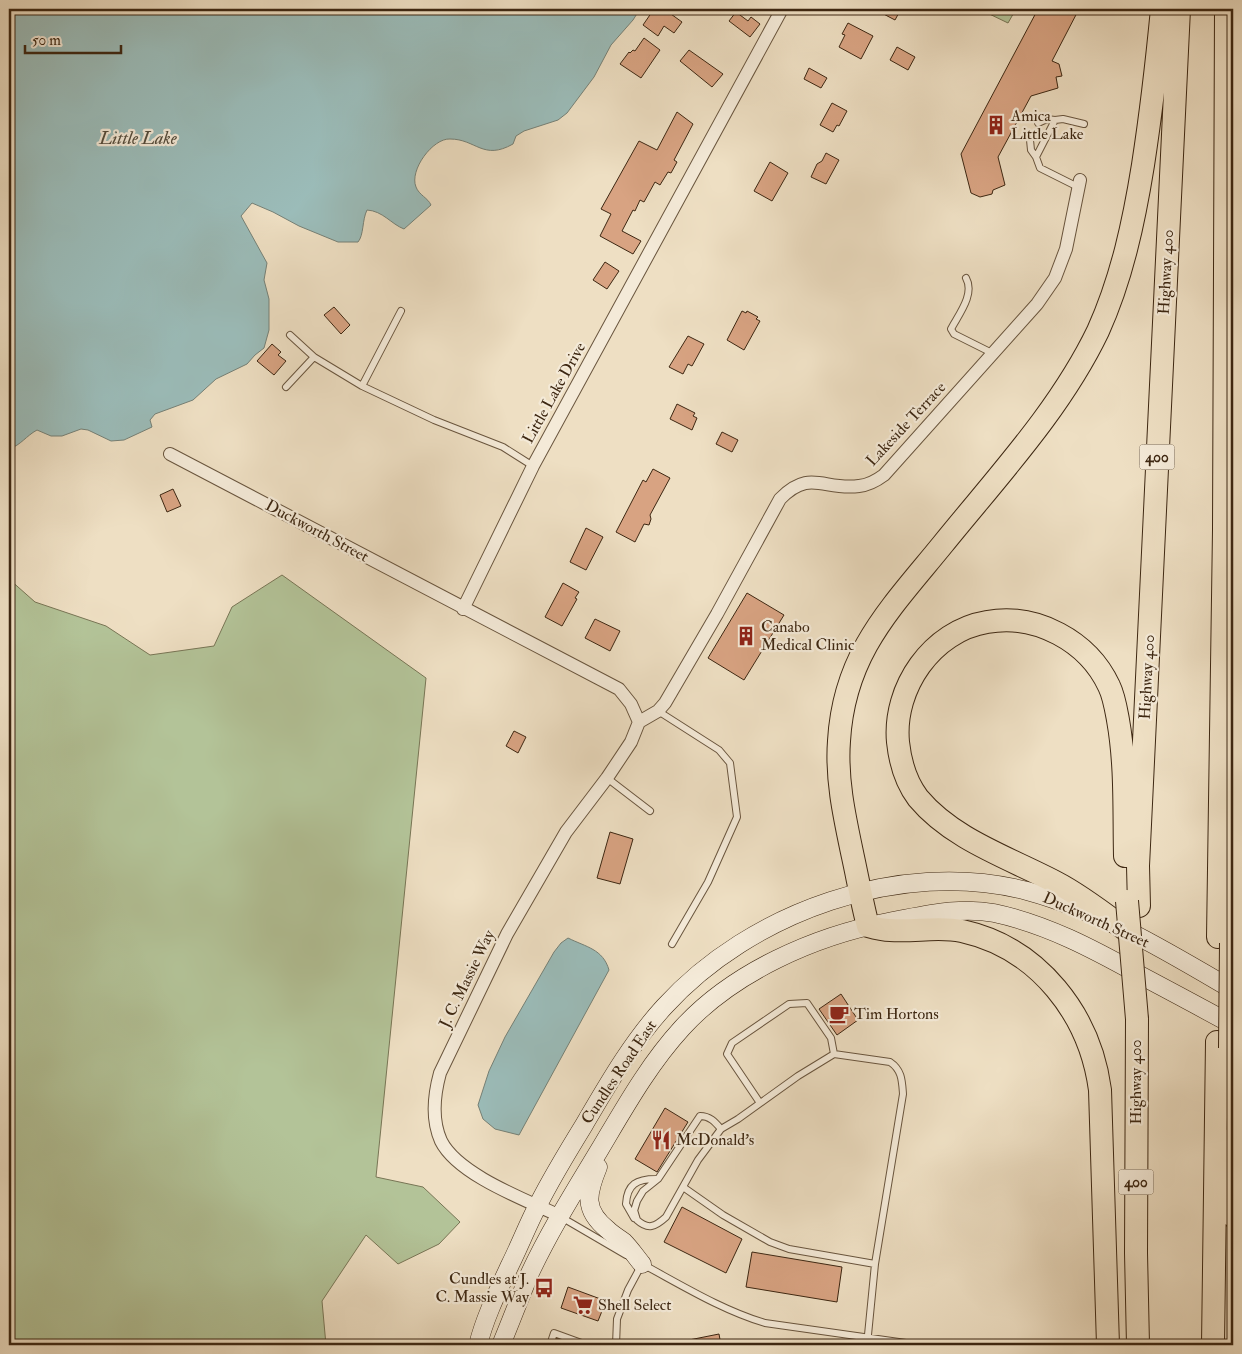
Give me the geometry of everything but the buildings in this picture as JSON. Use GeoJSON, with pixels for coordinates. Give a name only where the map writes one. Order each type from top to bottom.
{"type":"FeatureCollection","features":[{"type":"Feature","properties":{"kind":"highway"},"geometry":{"type":"LineString","coordinates":[[1108,1345],[1100,1090],[1093,1056],[1080,1024],[1052,982],[1030,964],[1000,945],[962,931],[890,930],[868,926],[843,807],[838,766],[839,740],[847,687],[870,637],[883,617],[1042,422],[1081,362],[1098,329],[1125,255],[1136,210],[1154,97],[1162,9]]}},
{"type":"Feature","properties":{"kind":"highway","name":"Highway 400"},"geometry":{"type":"LineString","coordinates":[[1138,1345],[1136,1253],[1137,1019],[1133,903],[1138,866],[1179,9]]}},
{"type":"Feature","properties":{"kind":"highway"},"geometry":{"type":"LineString","coordinates":[[1213,1345],[1224,1045],[1226,9]]}},
{"type":"Feature","properties":{"kind":"highway"},"geometry":{"type":"LineString","coordinates":[[1129,932],[1059,884],[968,838],[937,817],[918,798],[901,762],[898,724],[900,709],[908,684],[915,672],[930,652],[941,642],[977,624],[997,620],[1032,623],[1056,632],[1074,643],[1091,659],[1109,686],[1116,707],[1122,742],[1133,903]]}},
{"type":"Feature","properties":{"kind":"highway"},"geometry":{"type":"LineString","coordinates":[[1224,1045],[1230,1123],[1233,1216]]}},
{"type":"Feature","properties":{"kind":"main road","name":"Duckworth Street"},"geometry":{"type":"LineString","coordinates":[[860,893],[935,882],[960,882],[1020,890],[1054,900],[1129,932],[1233,990]]}},
{"type":"Feature","properties":{"kind":"main road","name":"Cundles Road East"},"geometry":{"type":"LineString","coordinates":[[478,1345],[498,1289],[538,1205],[585,1122],[646,1028],[678,992],[701,972],[757,932],[806,909],[860,893]]}},
{"type":"Feature","properties":{"kind":"main road","name":"Duckworth Street"},"geometry":{"type":"LineString","coordinates":[[868,926],[964,911],[986,912],[1006,916],[1065,936],[1088,947],[1233,1025]]}},
{"type":"Feature","properties":{"kind":"main road","name":"Cundles Road East"},"geometry":{"type":"LineString","coordinates":[[501,1345],[531,1271],[560,1216],[638,1085],[662,1051],[683,1027],[710,1002],[752,973],[829,937],[868,926]]}},
{"type":"Feature","properties":{"kind":"main road"},"geometry":{"type":"LineString","coordinates":[[612,1129],[591,1184],[590,1208],[598,1222],[623,1242],[642,1264]]}},
{"type":"Feature","properties":{"kind":"street","name":"Little Lake Drive"},"geometry":{"type":"LineString","coordinates":[[463,609],[533,466],[782,9]]}},
{"type":"Feature","properties":{"kind":"street","name":"Lakeside Terrace"},"geometry":{"type":"LineString","coordinates":[[639,722],[658,711],[665,703],[717,614],[780,499],[791,488],[800,484],[814,482],[858,486],[871,484],[884,475],[1037,304],[1055,278],[1066,249],[1079,183]]}},
{"type":"Feature","properties":{"kind":"street","name":"Duckworth Street"},"geometry":{"type":"LineString","coordinates":[[170,454],[463,609]]}},
{"type":"Feature","properties":{"kind":"street"},"geometry":{"type":"LineString","coordinates":[[463,609],[619,689],[632,704],[639,722]]}},
{"type":"Feature","properties":{"kind":"street","name":"J. C. Massie Way"},"geometry":{"type":"LineString","coordinates":[[560,1216],[484,1180],[453,1155],[442,1142],[437,1128],[434,1094],[440,1072],[507,934],[566,832],[607,778],[631,742],[639,722]]}},
{"type":"Feature","properties":{"kind":"lane"},"geometry":{"type":"LineString","coordinates":[[1038,123],[1047,119],[1063,119],[1084,124]]}},
{"type":"Feature","properties":{"kind":"lane"},"geometry":{"type":"LineString","coordinates":[[1036,158],[1055,120]]}},
{"type":"Feature","properties":{"kind":"lane"},"geometry":{"type":"LineString","coordinates":[[1030,140],[1040,168],[1079,183]]}},
{"type":"Feature","properties":{"kind":"lane"},"geometry":{"type":"LineString","coordinates":[[966,278],[970,285],[968,298],[951,329],[954,334],[992,353]]}},
{"type":"Feature","properties":{"kind":"lane"},"geometry":{"type":"LineString","coordinates":[[362,386],[401,311]]}},
{"type":"Feature","properties":{"kind":"lane"},"geometry":{"type":"LineString","coordinates":[[290,335],[314,357],[362,386],[434,420],[503,447],[533,466]]}},
{"type":"Feature","properties":{"kind":"lane"},"geometry":{"type":"LineString","coordinates":[[286,387],[314,357]]}},
{"type":"Feature","properties":{"kind":"lane"},"geometry":{"type":"LineString","coordinates":[[658,711],[718,750],[730,763],[737,817],[708,882],[672,944]]}},
{"type":"Feature","properties":{"kind":"lane"},"geometry":{"type":"LineString","coordinates":[[607,778],[650,811]]}},
{"type":"Feature","properties":{"kind":"lane"},"geometry":{"type":"LineString","coordinates":[[760,1103],[727,1054],[732,1043],[789,1004],[807,1002],[831,1038],[834,1054]]}},
{"type":"Feature","properties":{"kind":"lane"},"geometry":{"type":"LineString","coordinates":[[658,1179],[636,1182],[628,1189],[626,1204],[643,1226],[658,1224],[666,1217],[698,1160],[721,1129],[798,1076],[834,1054],[890,1062],[897,1067],[901,1075],[903,1094],[875,1264],[867,1342]]}},
{"type":"Feature","properties":{"kind":"lane"},"geometry":{"type":"LineString","coordinates":[[635,1215],[643,1191],[658,1179],[700,1116],[714,1120],[721,1129]]}},
{"type":"Feature","properties":{"kind":"lane"},"geometry":{"type":"LineString","coordinates":[[683,1187],[723,1215],[770,1242],[789,1249],[875,1264]]}},
{"type":"Feature","properties":{"kind":"lane"},"geometry":{"type":"LineString","coordinates":[[560,1216],[642,1264],[723,1308],[743,1316],[765,1323],[867,1342],[920,1345]]}},
{"type":"Feature","properties":{"kind":"lane"},"geometry":{"type":"LineString","coordinates":[[616,1345],[617,1319],[628,1290],[642,1264]]}},
{"type":"Feature","properties":{"kind":"lane"},"geometry":{"type":"LineString","coordinates":[[550,1345],[554,1333],[575,1343],[587,1345]]}},
{"type":"Feature","properties":{"kind":"green space"},"geometry":{"type":"Polygon","coordinates":[[[979,9],[1016,9],[1008,23],[979,9]]]}},
{"type":"Feature","properties":{"kind":"green space"},"geometry":{"type":"Polygon","coordinates":[[[282,575],[426,678],[376,1177],[423,1187],[460,1222],[439,1244],[398,1264],[366,1235],[322,1301],[326,1345],[9,1345],[9,579],[35,602],[106,626],[150,655],[214,646],[232,607],[282,575]]]}},
{"type":"Feature","properties":{"kind":"water","name":"Little Lake"},"geometry":{"type":"Polygon","coordinates":[[[9,9],[640,9],[611,45],[594,77],[567,113],[558,120],[524,131],[516,136],[513,144],[503,149],[487,150],[467,142],[450,139],[443,140],[430,149],[419,164],[415,180],[417,190],[431,205],[404,229],[382,215],[367,210],[358,242],[338,242],[299,226],[252,203],[241,216],[267,263],[264,280],[269,299],[269,330],[264,348],[247,364],[216,379],[193,400],[155,414],[150,420],[152,427],[124,440],[111,441],[88,430],[81,429],[62,436],[51,436],[37,430],[9,449],[9,9]]]}},
{"type":"Feature","properties":{"kind":"water"},"geometry":{"type":"Polygon","coordinates":[[[568,938],[598,953],[603,957],[609,970],[519,1135],[495,1129],[483,1119],[478,1105],[489,1071],[505,1037],[554,952],[568,938]]]}},
{"type":"Feature","properties":{"kind":"place","name":"Amica Little Lake"},"geometry":{"type":"Point","coordinates":[996,125]}},
{"type":"Feature","properties":{"kind":"place","name":"Canabo Medical Clinic"},"geometry":{"type":"Point","coordinates":[746,636]}},
{"type":"Feature","properties":{"kind":"place","name":"Tim Hortons"},"geometry":{"type":"Point","coordinates":[839,1014]}},
{"type":"Feature","properties":{"kind":"place","name":"McDonald's"},"geometry":{"type":"Point","coordinates":[661,1140]}},
{"type":"Feature","properties":{"kind":"place","name":"Cundles at J. C. Massie Way"},"geometry":{"type":"Point","coordinates":[544,1288]}},
{"type":"Feature","properties":{"kind":"place","name":"Shell Select"},"geometry":{"type":"Point","coordinates":[583,1305]}}]}
